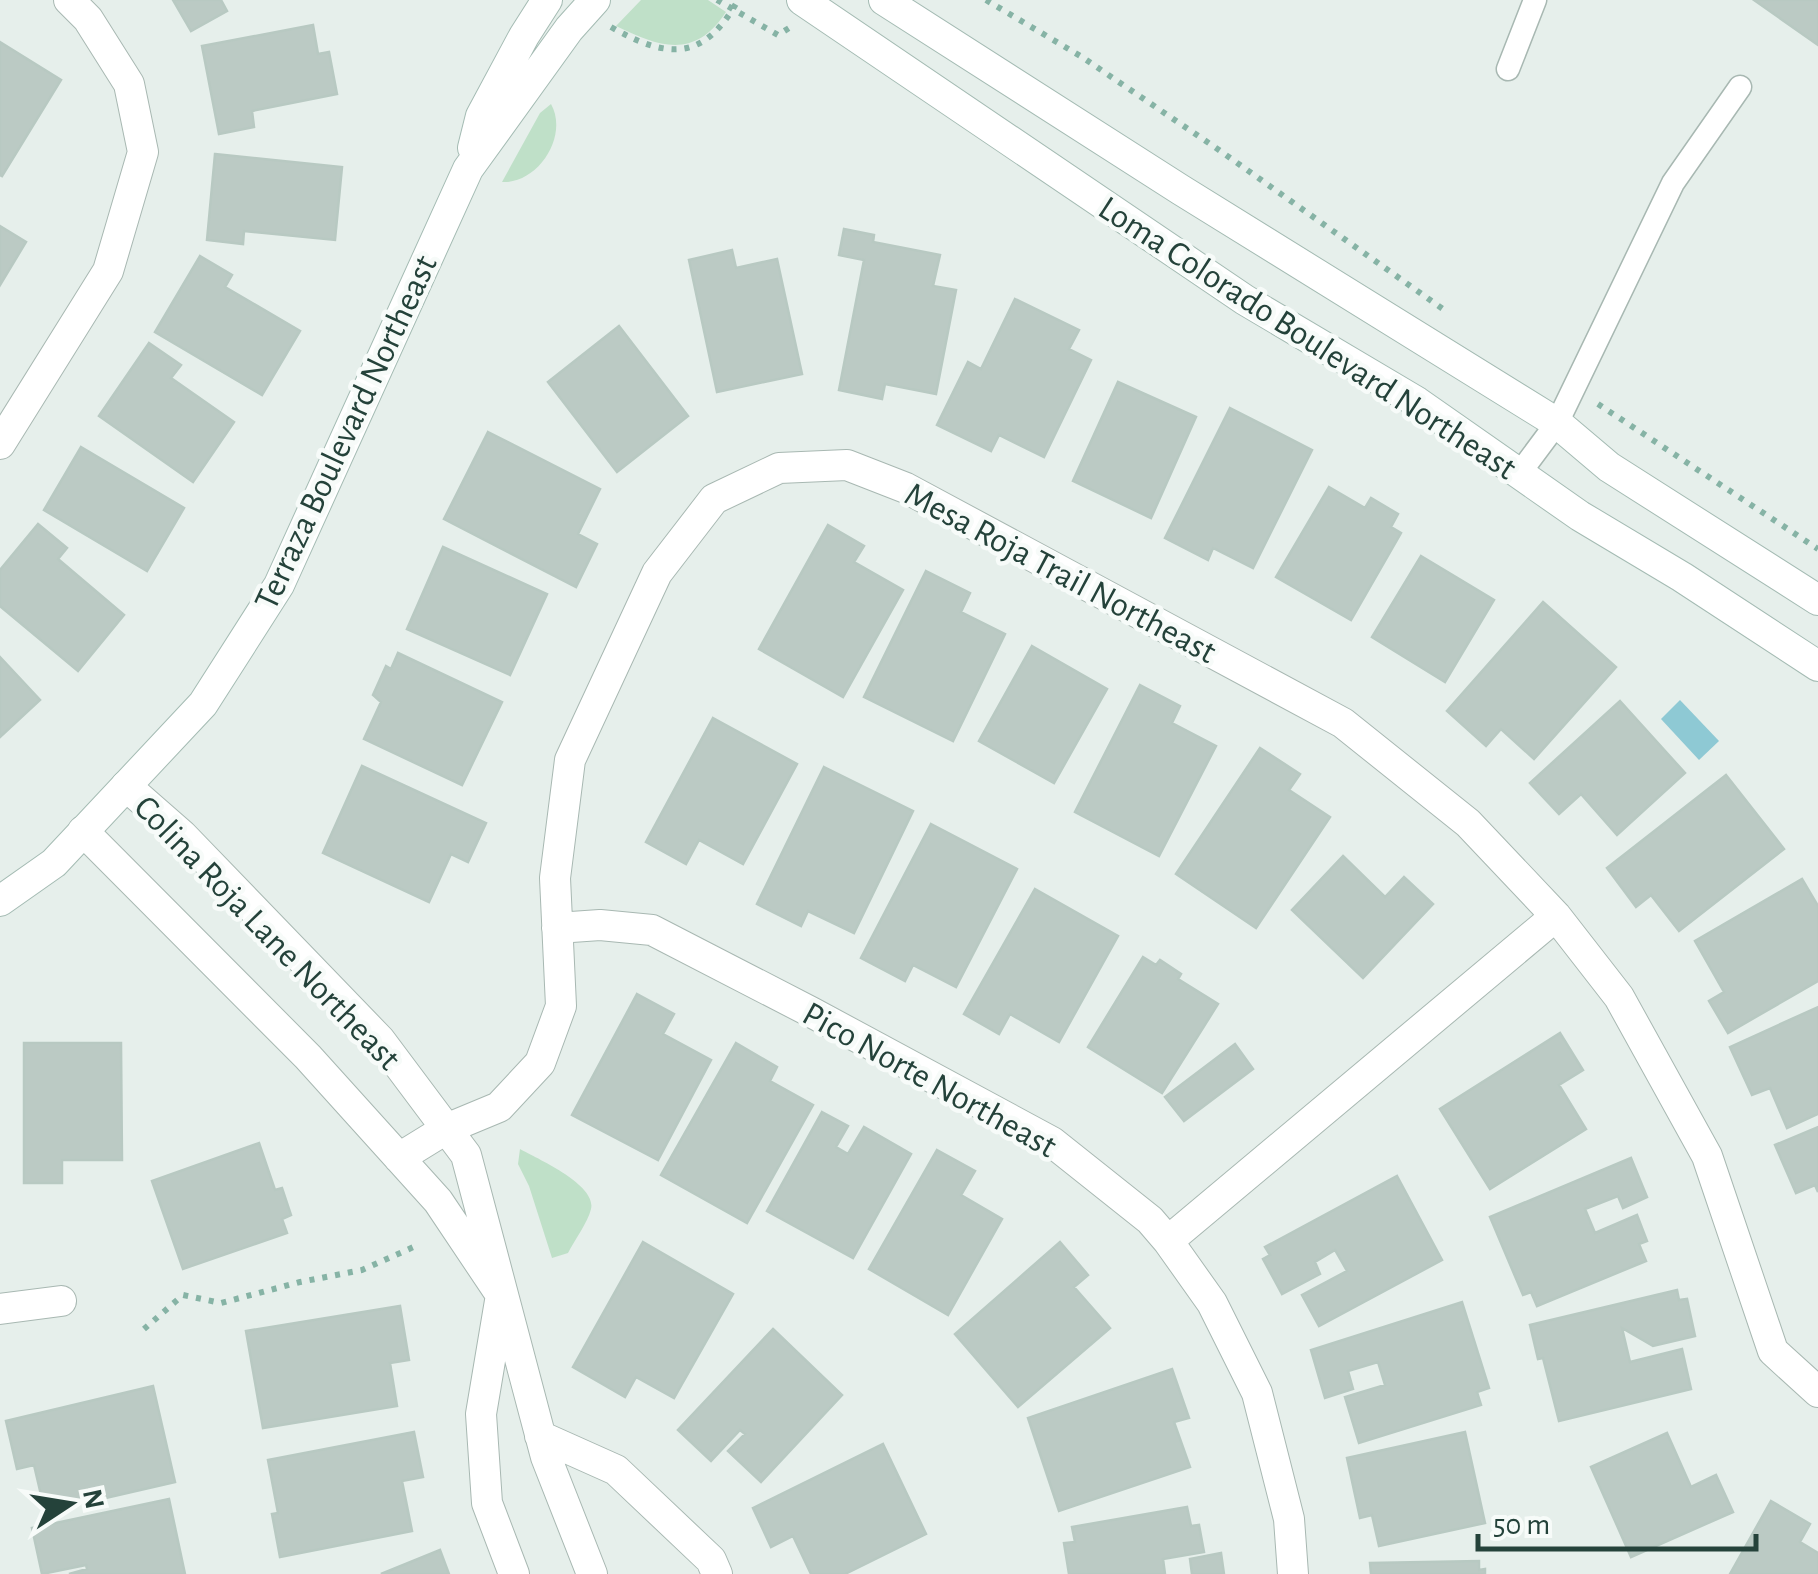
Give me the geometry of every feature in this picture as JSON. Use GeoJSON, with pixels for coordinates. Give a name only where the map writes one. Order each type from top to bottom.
{"type":"FeatureCollection","features":[{"type":"Feature","properties":{"kind":"street"},"geometry":{"type":"LineString","coordinates":[[0,444],[108,271],[144,152],[129,84],[88,19],[69,0]]}},
{"type":"Feature","properties":{"kind":"street","name":"Terraza Boulevard Northeast"},"geometry":{"type":"LineString","coordinates":[[468,169],[480,116],[547,0]]}},
{"type":"Feature","properties":{"kind":"street","name":"Loma Colorado Boulevard Northeast"},"geometry":{"type":"LineString","coordinates":[[802,0],[1245,300],[1416,402],[1580,516],[1818,666]]}},
{"type":"Feature","properties":{"kind":"street","name":"Loma Colorado Boulevard Northeast"},"geometry":{"type":"LineString","coordinates":[[884,0],[1557,423],[1609,467],[1818,600]]}},
{"type":"Feature","properties":{"kind":"street","name":"Terraza Boulevard Northeast"},"geometry":{"type":"LineString","coordinates":[[0,901],[54,863],[203,704],[279,586],[468,169],[569,29],[602,13]]}},
{"type":"Feature","properties":{"kind":"street","name":"Mesa Roja Trail Northeast"},"geometry":{"type":"LineString","coordinates":[[399,1158],[446,1128],[499,1108],[540,1064],[560,1006],[556,878],[570,760],[658,574],[714,499],[779,468],[847,465],[906,488],[1343,724],[1468,823],[1556,916],[1619,997],[1707,1156],[1773,1351],[1818,1392]]}},
{"type":"Feature","properties":{"kind":"street","name":"Colina Roja Lane Northeast"},"geometry":{"type":"LineString","coordinates":[[126,786],[182,835],[380,1040],[466,1155],[546,1457],[592,1574]]}},
{"type":"Feature","properties":{"kind":"street","name":"Colina Roja Lane Northeast"},"geometry":{"type":"LineString","coordinates":[[83,831],[308,1057],[438,1200],[501,1295],[481,1414],[487,1503],[514,1574]]}},
{"type":"Feature","properties":{"kind":"street"},"geometry":{"type":"LineString","coordinates":[[1168,1241],[1556,916]]}},
{"type":"Feature","properties":{"kind":"street","name":"Pico Norte Northeast"},"geometry":{"type":"LineString","coordinates":[[557,928],[600,925],[652,930],[1052,1142],[1150,1220],[1212,1303],[1257,1392],[1289,1519],[1292,1574]]}},
{"type":"Feature","properties":{"kind":"street"},"geometry":{"type":"LineString","coordinates":[[0,1309],[61,1301]]}},
{"type":"Feature","properties":{"kind":"street"},"geometry":{"type":"LineString","coordinates":[[540,1436],[616,1470],[711,1560],[718,1574]]}},
{"type":"Feature","properties":{"kind":"lane"},"geometry":{"type":"LineString","coordinates":[[1508,69],[1535,0]]}},
{"type":"Feature","properties":{"kind":"lane"},"geometry":{"type":"LineString","coordinates":[[1519,474],[1557,423],[1672,183],[1740,87]]}},
{"type":"Feature","properties":{"kind":"path"},"geometry":{"type":"LineString","coordinates":[[717,0],[778,34]]}},
{"type":"Feature","properties":{"kind":"path"},"geometry":{"type":"LineString","coordinates":[[602,13],[632,39],[660,49],[686,50],[708,38],[725,22],[738,0]]}},
{"type":"Feature","properties":{"kind":"path"},"geometry":{"type":"LineString","coordinates":[[986,0],[1097,67],[1461,322]]}},
{"type":"Feature","properties":{"kind":"path"},"geometry":{"type":"LineString","coordinates":[[1573,388],[1818,550]]}},
{"type":"Feature","properties":{"kind":"path"},"geometry":{"type":"LineString","coordinates":[[144,1329],[182,1295],[221,1303],[362,1270],[418,1245]]}},
{"type":"Feature","properties":{"kind":"green space"},"geometry":{"type":"Polygon","coordinates":[[[641,0],[708,0],[726,12],[702,37],[676,45],[647,39],[616,26],[641,0]]]}},
{"type":"Feature","properties":{"kind":"green space"},"geometry":{"type":"Polygon","coordinates":[[[551,104],[556,130],[547,156],[527,175],[502,182],[540,113],[551,104]]]}},
{"type":"Feature","properties":{"kind":"green space"},"geometry":{"type":"Polygon","coordinates":[[[520,1149],[576,1182],[590,1200],[589,1214],[568,1253],[552,1258],[518,1164],[520,1149]]]}},
{"type":"Feature","properties":{"kind":"water"},"geometry":{"type":"Polygon","coordinates":[[[1680,700],[1719,741],[1699,760],[1661,719],[1680,700]]]}},
{"type":"Feature","properties":{"kind":"building"},"geometry":{"type":"Polygon","coordinates":[[[173,0],[221,0],[227,11],[191,31],[173,0]]]}},
{"type":"Feature","properties":{"kind":"building"},"geometry":{"type":"Polygon","coordinates":[[[1754,0],[1818,0],[1818,45],[1754,0]]]}},
{"type":"Feature","properties":{"kind":"building"},"geometry":{"type":"Polygon","coordinates":[[[313,25],[318,54],[329,52],[337,94],[252,111],[254,127],[219,134],[202,46],[313,25]]]}},
{"type":"Feature","properties":{"kind":"building"},"geometry":{"type":"Polygon","coordinates":[[[0,42],[61,80],[2,176],[0,175],[0,42]]]}},
{"type":"Feature","properties":{"kind":"building"},"geometry":{"type":"Polygon","coordinates":[[[215,154],[342,167],[335,240],[244,231],[243,244],[207,240],[215,154]]]}},
{"type":"Feature","properties":{"kind":"building"},"geometry":{"type":"Polygon","coordinates":[[[0,226],[26,242],[0,285],[0,226]]]}},
{"type":"Feature","properties":{"kind":"building"},"geometry":{"type":"Polygon","coordinates":[[[844,229],[874,235],[873,242],[940,255],[933,286],[956,290],[936,394],[885,384],[882,399],[839,390],[864,260],[839,255],[844,229]]]}},
{"type":"Feature","properties":{"kind":"building"},"geometry":{"type":"Polygon","coordinates":[[[732,250],[736,268],[777,259],[802,374],[717,392],[689,260],[732,250]]]}},
{"type":"Feature","properties":{"kind":"building"},"geometry":{"type":"Polygon","coordinates":[[[200,256],[232,275],[225,287],[300,331],[262,395],[155,332],[200,256]]]}},
{"type":"Feature","properties":{"kind":"building"},"geometry":{"type":"Polygon","coordinates":[[[1015,299],[1079,330],[1069,349],[1091,360],[1044,457],[999,435],[991,451],[937,425],[968,362],[981,369],[1015,299]]]}},
{"type":"Feature","properties":{"kind":"building"},"geometry":{"type":"Polygon","coordinates":[[[619,326],[688,416],[617,472],[548,382],[619,326]]]}},
{"type":"Feature","properties":{"kind":"building"},"geometry":{"type":"Polygon","coordinates":[[[149,343],[181,365],[171,378],[234,422],[193,482],[99,416],[149,343]]]}},
{"type":"Feature","properties":{"kind":"building"},"geometry":{"type":"Polygon","coordinates":[[[1118,382],[1196,417],[1151,518],[1073,481],[1118,382]]]}},
{"type":"Feature","properties":{"kind":"building"},"geometry":{"type":"Polygon","coordinates":[[[1230,408],[1312,450],[1253,568],[1213,548],[1208,560],[1165,538],[1230,408]]]}},
{"type":"Feature","properties":{"kind":"building"},"geometry":{"type":"Polygon","coordinates":[[[488,432],[600,489],[578,534],[597,544],[576,587],[444,519],[488,432]]]}},
{"type":"Feature","properties":{"kind":"building"},"geometry":{"type":"Polygon","coordinates":[[[81,447],[184,508],[147,571],[44,510],[81,447]]]}},
{"type":"Feature","properties":{"kind":"building"},"geometry":{"type":"Polygon","coordinates":[[[1329,487],[1365,508],[1371,498],[1398,514],[1391,527],[1401,533],[1351,620],[1276,577],[1329,487]]]}},
{"type":"Feature","properties":{"kind":"building"},"geometry":{"type":"Polygon","coordinates":[[[38,524],[67,548],[58,559],[124,615],[78,671],[0,606],[0,570],[38,524]]]}},
{"type":"Feature","properties":{"kind":"building"},"geometry":{"type":"Polygon","coordinates":[[[828,525],[864,546],[854,562],[903,590],[843,697],[759,649],[828,525]]]}},
{"type":"Feature","properties":{"kind":"building"},"geometry":{"type":"Polygon","coordinates":[[[443,547],[547,594],[510,675],[407,629],[443,547]]]}},
{"type":"Feature","properties":{"kind":"building"},"geometry":{"type":"Polygon","coordinates":[[[1421,556],[1494,600],[1445,682],[1372,637],[1421,556]]]}},
{"type":"Feature","properties":{"kind":"building"},"geometry":{"type":"Polygon","coordinates":[[[926,571],[970,593],[961,612],[1005,634],[953,741],[864,697],[926,571]]]}},
{"type":"Feature","properties":{"kind":"building"},"geometry":{"type":"Polygon","coordinates":[[[1543,602],[1616,667],[1534,759],[1501,729],[1486,746],[1447,711],[1543,602]]]}},
{"type":"Feature","properties":{"kind":"building"},"geometry":{"type":"Polygon","coordinates":[[[1032,646],[1107,689],[1054,783],[979,741],[1032,646]]]}},
{"type":"Feature","properties":{"kind":"building"},"geometry":{"type":"Polygon","coordinates":[[[398,653],[502,702],[462,785],[364,739],[381,702],[373,695],[386,666],[391,669],[398,653]]]}},
{"type":"Feature","properties":{"kind":"building"},"geometry":{"type":"Polygon","coordinates":[[[0,657],[40,700],[0,737],[0,657]]]}},
{"type":"Feature","properties":{"kind":"building"},"geometry":{"type":"Polygon","coordinates":[[[1140,685],[1180,706],[1172,723],[1216,746],[1159,856],[1075,812],[1140,685]]]}},
{"type":"Feature","properties":{"kind":"building"},"geometry":{"type":"Polygon","coordinates":[[[1620,701],[1685,773],[1617,835],[1581,794],[1559,814],[1530,783],[1620,701]]]}},
{"type":"Feature","properties":{"kind":"building"},"geometry":{"type":"Polygon","coordinates":[[[713,718],[797,764],[743,864],[699,840],[686,864],[646,842],[713,718]]]}},
{"type":"Feature","properties":{"kind":"building"},"geometry":{"type":"Polygon","coordinates":[[[1260,748],[1300,774],[1289,790],[1330,817],[1256,928],[1176,874],[1260,748]]]}},
{"type":"Feature","properties":{"kind":"building"},"geometry":{"type":"Polygon","coordinates":[[[362,766],[486,823],[468,862],[451,854],[429,902],[323,853],[362,766]]]}},
{"type":"Feature","properties":{"kind":"building"},"geometry":{"type":"Polygon","coordinates":[[[824,767],[913,811],[854,933],[808,911],[801,926],[757,904],[824,767]]]}},
{"type":"Feature","properties":{"kind":"building"},"geometry":{"type":"Polygon","coordinates":[[[1726,775],[1784,849],[1679,931],[1651,895],[1636,907],[1607,868],[1726,775]]]}},
{"type":"Feature","properties":{"kind":"building"},"geometry":{"type":"Polygon","coordinates":[[[931,824],[1017,869],[956,987],[913,965],[905,981],[861,958],[931,824]]]}},
{"type":"Feature","properties":{"kind":"building"},"geometry":{"type":"Polygon","coordinates":[[[1343,856],[1385,897],[1404,877],[1433,904],[1363,978],[1292,910],[1343,856]]]}},
{"type":"Feature","properties":{"kind":"building"},"geometry":{"type":"Polygon","coordinates":[[[1802,879],[1818,906],[1818,981],[1728,1033],[1709,1001],[1724,992],[1695,941],[1802,879]]]}},
{"type":"Feature","properties":{"kind":"building"},"geometry":{"type":"Polygon","coordinates":[[[1035,889],[1118,936],[1059,1042],[1010,1014],[999,1034],[964,1014],[1035,889]]]}},
{"type":"Feature","properties":{"kind":"building"},"geometry":{"type":"Polygon","coordinates":[[[1143,957],[1156,965],[1160,960],[1181,974],[1178,979],[1218,1004],[1162,1093],[1088,1047],[1143,957]]]}},
{"type":"Feature","properties":{"kind":"building"},"geometry":{"type":"Polygon","coordinates":[[[637,994],[674,1014],[663,1034],[711,1060],[658,1160],[572,1115],[637,994]]]}},
{"type":"Feature","properties":{"kind":"building"},"geometry":{"type":"Polygon","coordinates":[[[1818,1007],[1818,1114],[1787,1128],[1770,1088],[1752,1095],[1730,1047],[1818,1007]]]}},
{"type":"Feature","properties":{"kind":"building"},"geometry":{"type":"Polygon","coordinates":[[[1560,1033],[1583,1070],[1559,1085],[1586,1129],[1490,1189],[1440,1109],[1560,1033]]]}},
{"type":"Feature","properties":{"kind":"building"},"geometry":{"type":"Polygon","coordinates":[[[24,1043],[121,1043],[122,1160],[62,1160],[62,1183],[24,1183],[24,1043]]]}},
{"type":"Feature","properties":{"kind":"building"},"geometry":{"type":"Polygon","coordinates":[[[736,1043],[777,1067],[770,1081],[813,1105],[747,1223],[661,1175],[736,1043]]]}},
{"type":"Feature","properties":{"kind":"building"},"geometry":{"type":"Polygon","coordinates":[[[1235,1044],[1253,1069],[1184,1121],[1165,1097],[1235,1044]]]}},
{"type":"Feature","properties":{"kind":"building"},"geometry":{"type":"Polygon","coordinates":[[[822,1112],[848,1126],[836,1147],[848,1154],[864,1127],[911,1154],[853,1258],[767,1211],[822,1112]]]}},
{"type":"Feature","properties":{"kind":"building"},"geometry":{"type":"Polygon","coordinates":[[[1818,1127],[1818,1192],[1815,1185],[1796,1193],[1775,1145],[1818,1127]]]}},
{"type":"Feature","properties":{"kind":"building"},"geometry":{"type":"Polygon","coordinates":[[[259,1143],[275,1190],[282,1188],[291,1215],[282,1219],[287,1233],[183,1269],[152,1181],[259,1143]]]}},
{"type":"Feature","properties":{"kind":"building"},"geometry":{"type":"Polygon","coordinates":[[[937,1150],[975,1171],[961,1195],[1002,1219],[948,1315],[869,1269],[937,1150]]]}},
{"type":"Feature","properties":{"kind":"building"},"geometry":{"type":"Polygon","coordinates":[[[1631,1158],[1647,1197],[1623,1208],[1618,1196],[1585,1209],[1595,1233],[1637,1215],[1647,1241],[1639,1244],[1646,1261],[1537,1306],[1531,1292],[1523,1295],[1490,1217],[1631,1158]]]}},
{"type":"Feature","properties":{"kind":"building"},"geometry":{"type":"Polygon","coordinates":[[[1397,1176],[1442,1260],[1319,1326],[1302,1295],[1347,1271],[1335,1250],[1315,1262],[1320,1274],[1282,1294],[1263,1259],[1270,1255],[1265,1247],[1397,1176]]]}},
{"type":"Feature","properties":{"kind":"building"},"geometry":{"type":"Polygon","coordinates":[[[643,1242],[733,1294],[674,1398],[636,1377],[625,1397],[573,1367],[643,1242]]]}},
{"type":"Feature","properties":{"kind":"building"},"geometry":{"type":"Polygon","coordinates":[[[1060,1242],[1088,1275],[1074,1287],[1110,1328],[1018,1407],[955,1334],[1060,1242]]]}},
{"type":"Feature","properties":{"kind":"building"},"geometry":{"type":"Polygon","coordinates":[[[1677,1290],[1679,1300],[1687,1299],[1695,1336],[1653,1346],[1622,1328],[1630,1362],[1682,1349],[1691,1389],[1559,1421],[1530,1325],[1677,1290]]]}},
{"type":"Feature","properties":{"kind":"building"},"geometry":{"type":"Polygon","coordinates":[[[1462,1302],[1489,1388],[1477,1392],[1481,1405],[1359,1443],[1345,1397],[1385,1385],[1378,1362],[1348,1371],[1353,1389],[1325,1398],[1311,1350],[1462,1302]]]}},
{"type":"Feature","properties":{"kind":"building"},"geometry":{"type":"Polygon","coordinates":[[[400,1306],[409,1360],[390,1363],[397,1406],[263,1428],[246,1331],[400,1306]]]}},
{"type":"Feature","properties":{"kind":"building"},"geometry":{"type":"Polygon","coordinates":[[[773,1329],[842,1395],[761,1482],[728,1451],[745,1434],[740,1430],[711,1461],[678,1430],[773,1329]]]}},
{"type":"Feature","properties":{"kind":"building"},"geometry":{"type":"Polygon","coordinates":[[[1172,1369],[1189,1418],[1174,1422],[1190,1467],[1059,1511],[1028,1418],[1172,1369]]]}},
{"type":"Feature","properties":{"kind":"building"},"geometry":{"type":"Polygon","coordinates":[[[153,1386],[175,1482],[45,1512],[34,1465],[17,1469],[6,1421],[153,1386]]]}},
{"type":"Feature","properties":{"kind":"building"},"geometry":{"type":"Polygon","coordinates":[[[414,1432],[423,1477],[402,1481],[412,1531],[280,1557],[272,1514],[278,1513],[268,1460],[414,1432]]]}},
{"type":"Feature","properties":{"kind":"building"},"geometry":{"type":"Polygon","coordinates":[[[1465,1432],[1485,1523],[1379,1546],[1372,1515],[1360,1518],[1347,1458],[1465,1432]]]}},
{"type":"Feature","properties":{"kind":"building"},"geometry":{"type":"Polygon","coordinates":[[[1667,1433],[1691,1487],[1716,1475],[1733,1512],[1631,1557],[1591,1467],[1667,1433]]]}},
{"type":"Feature","properties":{"kind":"building"},"geometry":{"type":"Polygon","coordinates":[[[883,1444],[926,1534],[845,1574],[811,1574],[793,1536],[771,1547],[753,1508],[883,1444]]]}},
{"type":"Feature","properties":{"kind":"building"},"geometry":{"type":"Polygon","coordinates":[[[169,1499],[185,1574],[69,1574],[87,1569],[86,1565],[42,1574],[32,1528],[169,1499]]]}},
{"type":"Feature","properties":{"kind":"building"},"geometry":{"type":"Polygon","coordinates":[[[1771,1501],[1810,1524],[1800,1542],[1818,1553],[1818,1574],[1730,1574],[1771,1501]]]}},
{"type":"Feature","properties":{"kind":"building"},"geometry":{"type":"Polygon","coordinates":[[[1187,1507],[1191,1526],[1199,1525],[1204,1552],[1163,1559],[1165,1574],[1069,1574],[1064,1543],[1075,1542],[1072,1527],[1187,1507]]]}},
{"type":"Feature","properties":{"kind":"building"},"geometry":{"type":"Polygon","coordinates":[[[440,1550],[449,1574],[381,1574],[440,1550]]]}},
{"type":"Feature","properties":{"kind":"building"},"geometry":{"type":"Polygon","coordinates":[[[1221,1553],[1224,1574],[1192,1574],[1190,1559],[1221,1553]]]}},
{"type":"Feature","properties":{"kind":"building"},"geometry":{"type":"Polygon","coordinates":[[[1479,1561],[1479,1570],[1485,1569],[1485,1574],[1371,1574],[1370,1563],[1479,1561]]]}}]}
